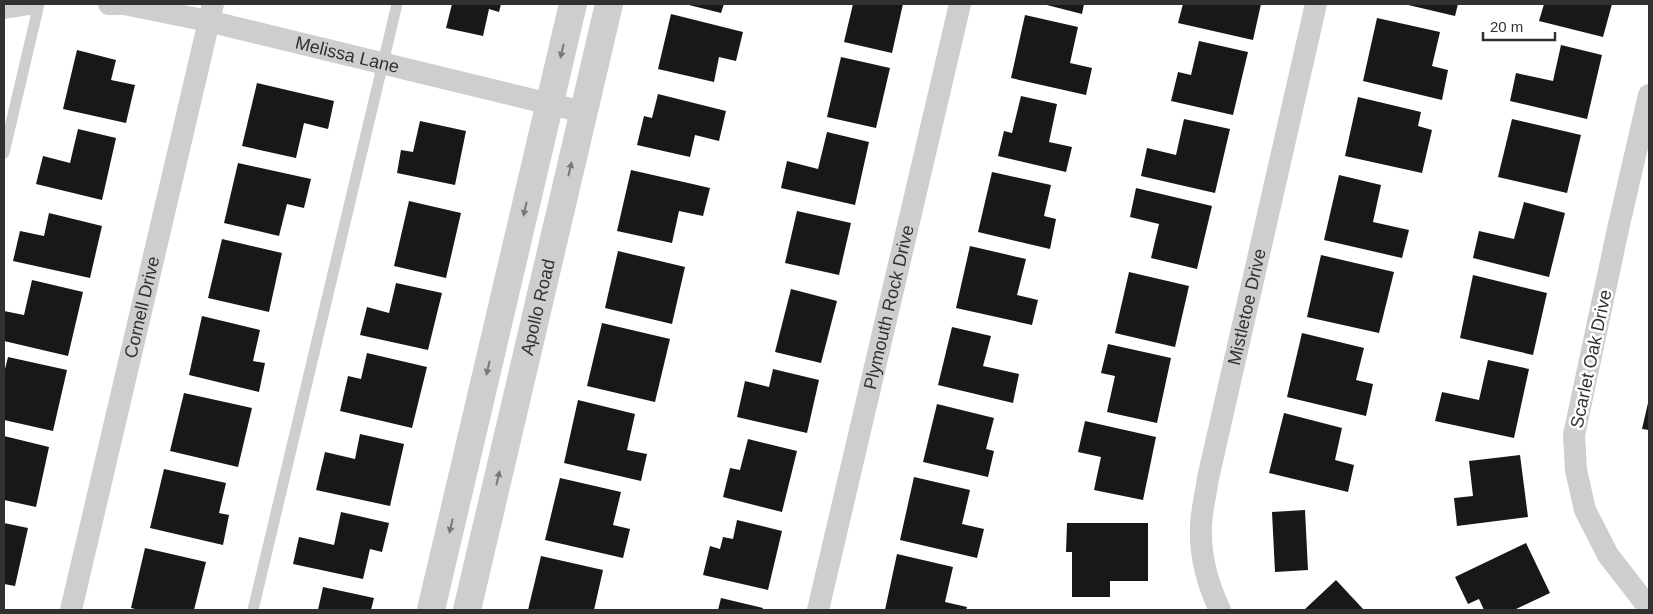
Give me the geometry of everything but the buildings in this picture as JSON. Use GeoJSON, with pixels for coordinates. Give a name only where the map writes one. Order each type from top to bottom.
{"type":"FeatureCollection","features":[{"type":"Feature","properties":{"kind":"street"},"geometry":{"type":"LineString","coordinates":[[4,8],[30,4]]}},
{"type":"Feature","properties":{"kind":"street","name":"Melissa Lane"},"geometry":{"type":"LineString","coordinates":[[109,4],[210,12],[383,64],[583,112]]}},
{"type":"Feature","properties":{"kind":"street","name":"Apollo Road"},"geometry":{"type":"LineString","coordinates":[[431,610],[573,4]]}},
{"type":"Feature","properties":{"kind":"street","name":"Apollo Road"},"geometry":{"type":"LineString","coordinates":[[467,610],[609,4]]}},
{"type":"Feature","properties":{"kind":"street","name":"Plymouth Rock Drive"},"geometry":{"type":"LineString","coordinates":[[818,610],[960,4]]}},
{"type":"Feature","properties":{"kind":"street","name":"Mistletoe Drive"},"geometry":{"type":"LineString","coordinates":[[1220,610],[1212,593],[1204,566],[1201,528],[1208,478],[1316,4]]}},
{"type":"Feature","properties":{"kind":"street","name":"Cornell Drive"},"geometry":{"type":"LineString","coordinates":[[71,610],[210,12]]}},
{"type":"Feature","properties":{"kind":"street","name":"Scarlet Oak Drive"},"geometry":{"type":"LineString","coordinates":[[1649,95],[1618,228],[1574,435],[1576,470],[1585,510],[1608,555],[1649,608]]}},
{"type":"Feature","properties":{"kind":"lane"},"geometry":{"type":"LineString","coordinates":[[4,153],[39,4]]}},
{"type":"Feature","properties":{"kind":"lane"},"geometry":{"type":"LineString","coordinates":[[253,610],[397,4]]}}]}
